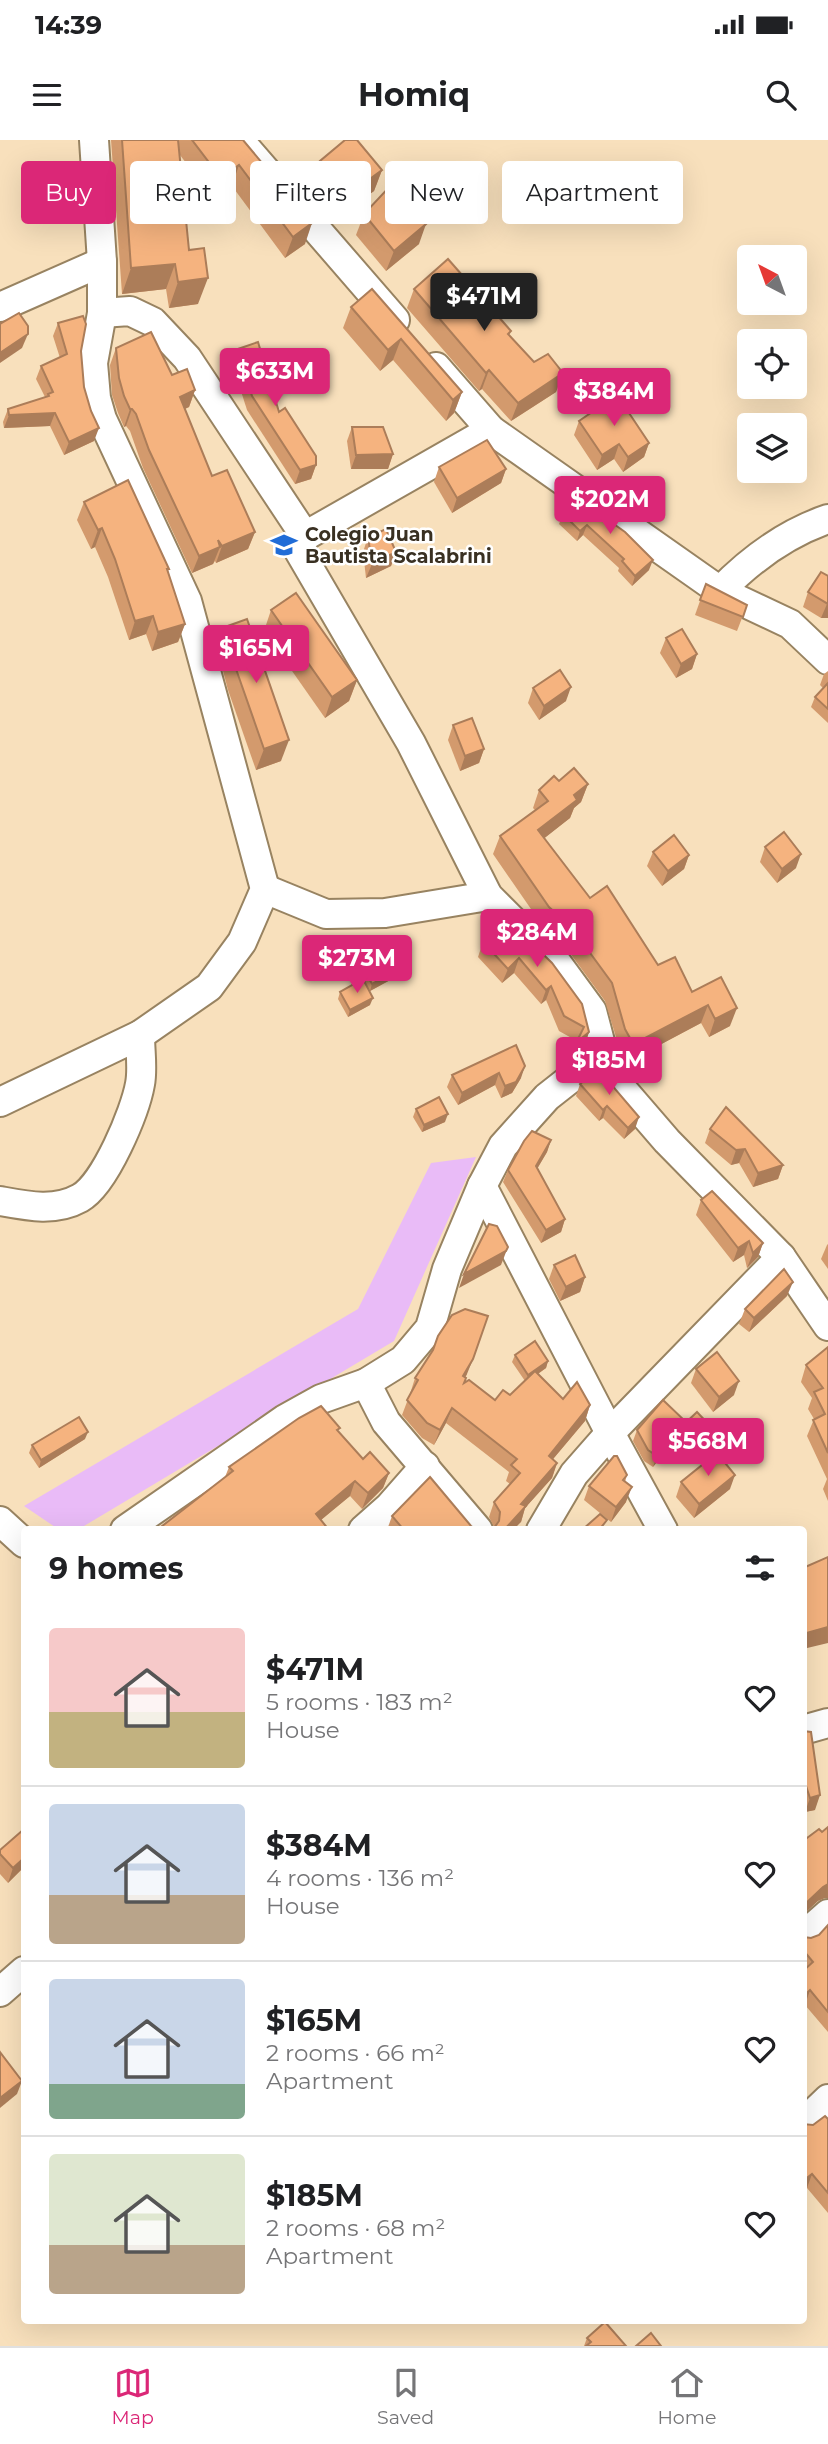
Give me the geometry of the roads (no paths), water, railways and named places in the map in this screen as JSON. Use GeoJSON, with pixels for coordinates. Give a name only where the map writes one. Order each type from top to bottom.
{"type":"FeatureCollection","features":[{"type":"Feature","properties":{"kind":"street"},"geometry":{"type":"LineString","coordinates":[[0,1102],[139,1035],[209,987],[242,942],[265,889],[187,601],[102,419],[96,398],[93,363],[102,313],[102,262],[94,140]]}},
{"type":"Feature","properties":{"kind":"street"},"geometry":{"type":"LineString","coordinates":[[239,140],[491,430],[720,591],[790,624],[828,660]]}},
{"type":"Feature","properties":{"kind":"street"},"geometry":{"type":"LineString","coordinates":[[0,307],[102,262]]}},
{"type":"Feature","properties":{"kind":"street"},"geometry":{"type":"LineString","coordinates":[[102,313],[130,311],[153,322],[187,358],[305,536]]}},
{"type":"Feature","properties":{"kind":"street"},"geometry":{"type":"LineString","coordinates":[[491,430],[305,536],[299,551],[411,743],[488,896],[551,955],[592,1011],[603,1053],[623,1090],[667,1141],[781,1257],[828,1326]]}},
{"type":"Feature","properties":{"kind":"street"},"geometry":{"type":"LineString","coordinates":[[720,591],[744,566],[806,526],[828,519]]}},
{"type":"Feature","properties":{"kind":"street"},"geometry":{"type":"LineString","coordinates":[[265,889],[327,914],[385,913],[488,896]]}},
{"type":"Feature","properties":{"kind":"street"},"geometry":{"type":"LineString","coordinates":[[0,1201],[52,1207],[80,1198],[97,1183],[119,1143],[141,1083],[139,1035]]}},
{"type":"Feature","properties":{"kind":"street"},"geometry":{"type":"LineString","coordinates":[[131,1526],[285,1419],[321,1399],[366,1383],[403,1360],[430,1328],[447,1269],[482,1186],[503,1146],[547,1097],[603,1053]]}},
{"type":"Feature","properties":{"kind":"street"},"geometry":{"type":"LineString","coordinates":[[482,1186],[661,1526]]}},
{"type":"Feature","properties":{"kind":"street"},"geometry":{"type":"LineString","coordinates":[[543,1526],[574,1474],[610,1433],[781,1257]]}},
{"type":"Feature","properties":{"kind":"street"},"geometry":{"type":"LineString","coordinates":[[366,1383],[386,1422],[475,1526]]}},
{"type":"Feature","properties":{"kind":"street"},"geometry":{"type":"LineString","coordinates":[[368,1526],[389,1507],[425,1466]]}},
{"type":"Feature","properties":{"kind":"street"},"geometry":{"type":"LineString","coordinates":[[0,1521],[21,1540]]}},
{"type":"Feature","properties":{"kind":"street"},"geometry":{"type":"LineString","coordinates":[[807,1729],[828,1723]]}},
{"type":"Feature","properties":{"kind":"street"},"geometry":{"type":"LineString","coordinates":[[807,1932],[828,1914]]}},
{"type":"Feature","properties":{"kind":"street"},"geometry":{"type":"LineString","coordinates":[[0,1992],[21,1974]]}},
{"type":"Feature","properties":{"kind":"place","name":"Colegio Juan Bautista Scalabrini"},"geometry":{"type":"Point","coordinates":[284,545]}}]}
